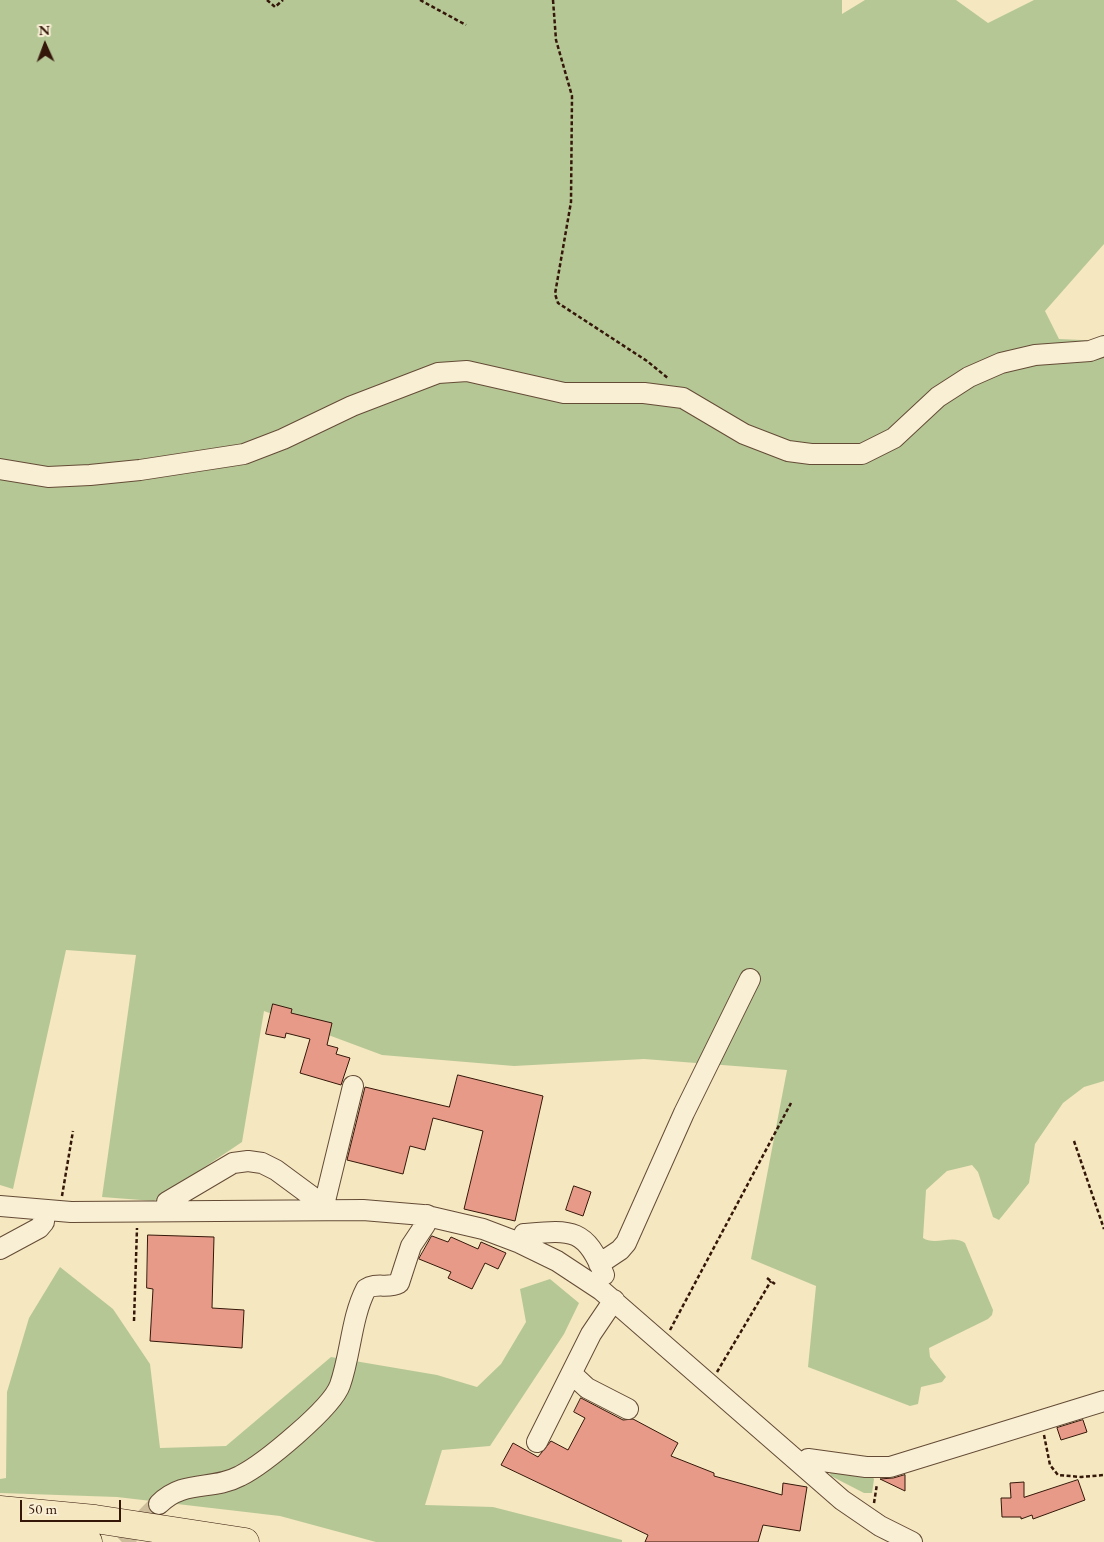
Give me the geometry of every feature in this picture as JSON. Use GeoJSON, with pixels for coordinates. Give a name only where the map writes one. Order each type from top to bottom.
{"type":"FeatureCollection","features":[{"type":"Feature","properties":{"kind":"highway"},"geometry":{"type":"LineString","coordinates":[[0,1510],[95,1519],[245,1542]]}},
{"type":"Feature","properties":{"kind":"highway"},"geometry":{"type":"LineString","coordinates":[[0,1535],[88,1542]]}},
{"type":"Feature","properties":{"kind":"street"},"geometry":{"type":"LineString","coordinates":[[0,468],[48,477],[90,475],[140,470],[244,454],[283,439],[352,406],[438,373],[467,371],[564,393],[644,393],[683,398],[744,434],[788,451],[811,454],[862,454],[894,438],[938,397],[969,377],[1001,363],[1035,355],[1090,351],[1104,346]]}},
{"type":"Feature","properties":{"kind":"street"},"geometry":{"type":"LineString","coordinates":[[599,1264],[620,1250],[626,1243],[684,1113],[750,979]]}},
{"type":"Feature","properties":{"kind":"street"},"geometry":{"type":"LineString","coordinates":[[325,1206],[353,1086]]}},
{"type":"Feature","properties":{"kind":"street"},"geometry":{"type":"LineString","coordinates":[[167,1211],[167,1202],[233,1163],[248,1161],[262,1163],[276,1170],[325,1206]]}},
{"type":"Feature","properties":{"kind":"street"},"geometry":{"type":"LineString","coordinates":[[0,1206],[53,1211],[167,1211],[325,1206],[427,1216],[483,1229],[520,1243],[563,1264],[607,1295],[842,1500],[868,1518],[912,1542]]}},
{"type":"Feature","properties":{"kind":"street"},"geometry":{"type":"LineString","coordinates":[[0,1249],[40,1228],[53,1211]]}},
{"type":"Feature","properties":{"kind":"street"},"geometry":{"type":"LineString","coordinates":[[159,1504],[166,1497],[183,1488],[227,1481],[249,1471],[332,1400],[341,1383],[366,1289],[370,1286],[394,1286],[399,1283],[411,1246],[425,1225],[427,1216]]}},
{"type":"Feature","properties":{"kind":"street"},"geometry":{"type":"LineString","coordinates":[[520,1243],[524,1234],[569,1232],[586,1242],[599,1264],[606,1282],[607,1295],[591,1334],[537,1442]]}},
{"type":"Feature","properties":{"kind":"street"},"geometry":{"type":"LineString","coordinates":[[572,1374],[588,1388],[628,1409]]}},
{"type":"Feature","properties":{"kind":"street"},"geometry":{"type":"LineString","coordinates":[[802,1465],[808,1459],[878,1468],[902,1464],[1104,1402]]}},
{"type":"Feature","properties":{"kind":"path"},"geometry":{"type":"LineString","coordinates":[[267,0],[275,6],[283,0]]}},
{"type":"Feature","properties":{"kind":"path"},"geometry":{"type":"LineString","coordinates":[[420,0],[466,25]]}},
{"type":"Feature","properties":{"kind":"path"},"geometry":{"type":"LineString","coordinates":[[552,0],[556,40],[572,96],[571,202],[555,294],[558,304],[664,373],[683,398]]}},
{"type":"Feature","properties":{"kind":"path"},"geometry":{"type":"LineString","coordinates":[[662,1341],[668,1334],[791,1103]]}},
{"type":"Feature","properties":{"kind":"path"},"geometry":{"type":"LineString","coordinates":[[53,1211],[63,1180],[74,1131]]}},
{"type":"Feature","properties":{"kind":"path"},"geometry":{"type":"LineString","coordinates":[[1074,1141],[1104,1229]]}},
{"type":"Feature","properties":{"kind":"path"},"geometry":{"type":"LineString","coordinates":[[134,1321],[137,1211]]}},
{"type":"Feature","properties":{"kind":"path"},"geometry":{"type":"LineString","coordinates":[[1100,1220],[1104,1216]]}},
{"type":"Feature","properties":{"kind":"path"},"geometry":{"type":"LineString","coordinates":[[767,1278],[775,1284]]}},
{"type":"Feature","properties":{"kind":"path"},"geometry":{"type":"LineString","coordinates":[[709,1383],[771,1281]]}},
{"type":"Feature","properties":{"kind":"path"},"geometry":{"type":"LineString","coordinates":[[1040,1421],[1050,1465],[1058,1475],[1081,1477],[1104,1474]]}},
{"type":"Feature","properties":{"kind":"path"},"geometry":{"type":"LineString","coordinates":[[868,1518],[873,1509],[878,1468]]}},
{"type":"Feature","properties":{"kind":"green space"},"geometry":{"type":"Polygon","coordinates":[[[0,0],[842,0],[842,14],[865,0],[956,0],[988,23],[1034,0],[1104,0],[1104,244],[1045,311],[1059,339],[1104,341],[1104,1081],[1084,1087],[1063,1103],[1035,1144],[1029,1183],[999,1220],[993,1217],[978,1172],[972,1165],[947,1171],[926,1190],[923,1238],[933,1241],[955,1240],[965,1243],[993,1310],[992,1315],[988,1319],[929,1348],[930,1357],[946,1377],[942,1382],[921,1387],[918,1404],[910,1406],[808,1367],[816,1286],[751,1259],[787,1070],[644,1059],[514,1066],[382,1055],[264,1011],[242,1142],[154,1201],[102,1197],[136,955],[66,950],[13,1189],[0,1185],[0,0]]]}},
{"type":"Feature","properties":{"kind":"green space"},"geometry":{"type":"Polygon","coordinates":[[[60,1267],[113,1309],[150,1364],[160,1448],[226,1446],[331,1357],[437,1375],[477,1387],[501,1364],[526,1322],[520,1289],[550,1279],[579,1303],[564,1334],[490,1446],[442,1450],[425,1505],[493,1507],[622,1540],[622,1542],[376,1542],[280,1516],[117,1497],[0,1493],[0,1479],[6,1478],[7,1392],[29,1318],[60,1267]]]}},
{"type":"Feature","properties":{"kind":"green space"},"geometry":{"type":"Polygon","coordinates":[[[829,1471],[871,1475],[874,1479],[872,1493],[864,1493],[831,1476],[829,1471]]]}},
{"type":"Feature","properties":{"kind":"building"},"geometry":{"type":"Polygon","coordinates":[[[273,1004],[292,1009],[291,1013],[332,1023],[327,1045],[338,1048],[336,1054],[350,1058],[341,1085],[300,1073],[310,1039],[286,1033],[285,1038],[266,1034],[273,1004]]]}},
{"type":"Feature","properties":{"kind":"building"},"geometry":{"type":"Polygon","coordinates":[[[458,1075],[543,1096],[515,1221],[464,1209],[483,1131],[433,1118],[425,1150],[410,1146],[403,1174],[347,1160],[365,1087],[449,1107],[458,1075]]]}},
{"type":"Feature","properties":{"kind":"building"},"geometry":{"type":"Polygon","coordinates":[[[574,1186],[591,1192],[583,1216],[566,1210],[574,1186]]]}},
{"type":"Feature","properties":{"kind":"building"},"geometry":{"type":"Polygon","coordinates":[[[148,1235],[214,1237],[212,1308],[244,1310],[242,1348],[150,1341],[153,1289],[147,1288],[148,1235]]]}},
{"type":"Feature","properties":{"kind":"building"},"geometry":{"type":"Polygon","coordinates":[[[432,1236],[448,1242],[451,1237],[478,1249],[481,1242],[506,1253],[498,1269],[485,1263],[472,1289],[448,1278],[451,1272],[419,1259],[432,1236]]]}},
{"type":"Feature","properties":{"kind":"building"},"geometry":{"type":"Polygon","coordinates":[[[581,1398],[623,1420],[633,1419],[678,1443],[671,1456],[714,1473],[714,1476],[782,1495],[783,1483],[807,1487],[800,1531],[763,1525],[758,1542],[645,1542],[648,1535],[501,1465],[513,1443],[538,1457],[551,1441],[568,1450],[585,1418],[574,1412],[581,1398]]]}},
{"type":"Feature","properties":{"kind":"building"},"geometry":{"type":"Polygon","coordinates":[[[1083,1420],[1087,1432],[1061,1440],[1057,1428],[1083,1420]]]}},
{"type":"Feature","properties":{"kind":"building"},"geometry":{"type":"Polygon","coordinates":[[[905,1475],[905,1491],[880,1479],[893,1478],[905,1475]]]}},
{"type":"Feature","properties":{"kind":"building"},"geometry":{"type":"Polygon","coordinates":[[[1078,1480],[1085,1500],[1033,1519],[1032,1515],[1021,1519],[1021,1517],[1002,1517],[1001,1498],[1011,1498],[1010,1483],[1024,1482],[1024,1497],[1078,1480]]]}},
{"type":"Feature","properties":{"kind":"tunnel"},"geometry":{"type":"LineString","coordinates":[[122,1542],[159,1504]]}}]}
